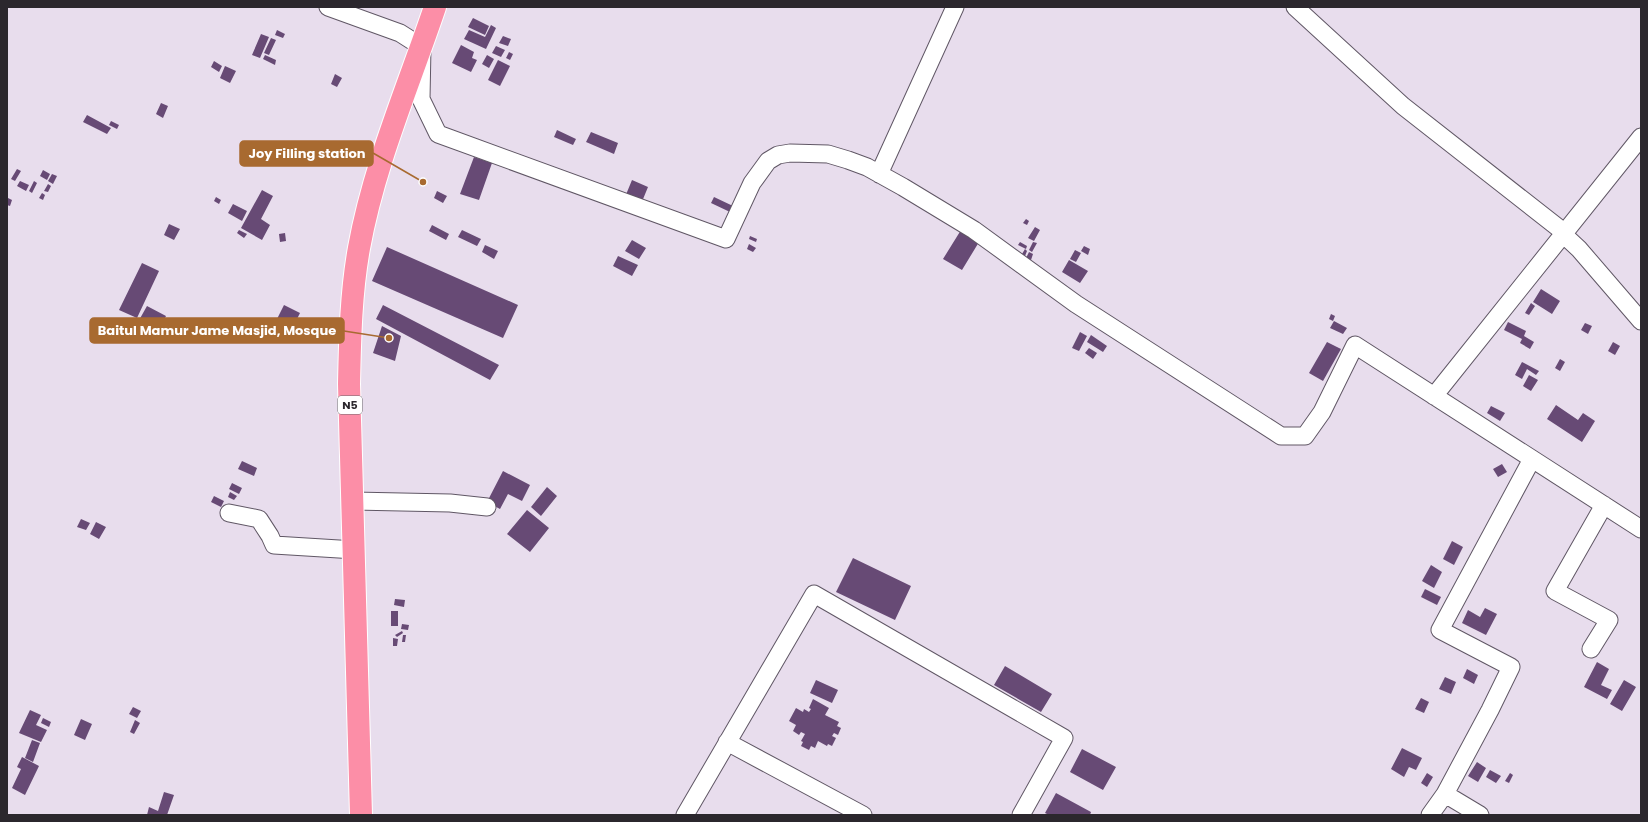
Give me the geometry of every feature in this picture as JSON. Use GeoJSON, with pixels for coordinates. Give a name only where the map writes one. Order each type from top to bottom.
{"type":"FeatureCollection","features":[{"type":"Feature","properties":{"kind":"highway","name":"N5"},"geometry":{"type":"LineString","coordinates":[[361,815],[350,351],[354,280],[359,248],[380,163],[435,7]]}},
{"type":"Feature","properties":{"kind":"street"},"geometry":{"type":"LineString","coordinates":[[328,7],[400,32],[422,47],[421,99],[438,134],[726,239],[759,172],[768,161],[778,155],[790,153],[828,154],[848,160],[903,187],[974,230],[1076,304],[1281,436],[1305,436],[1322,412],[1355,345],[1641,529]]}},
{"type":"Feature","properties":{"kind":"street"},"geometry":{"type":"LineString","coordinates":[[879,174],[955,7]]}},
{"type":"Feature","properties":{"kind":"street"},"geometry":{"type":"LineString","coordinates":[[1295,7],[1403,106],[1565,234],[1641,321]]}},
{"type":"Feature","properties":{"kind":"street"},"geometry":{"type":"LineString","coordinates":[[1434,396],[1641,137]]}},
{"type":"Feature","properties":{"kind":"street"},"geometry":{"type":"LineString","coordinates":[[1430,815],[1445,794],[1511,667],[1440,630],[1532,459]]}},
{"type":"Feature","properties":{"kind":"street"},"geometry":{"type":"LineString","coordinates":[[353,501],[450,503],[487,507]]}},
{"type":"Feature","properties":{"kind":"street"},"geometry":{"type":"LineString","coordinates":[[1591,649],[1609,620],[1555,591],[1604,506]]}},
{"type":"Feature","properties":{"kind":"street"},"geometry":{"type":"LineString","coordinates":[[229,513],[259,519],[274,545],[355,550]]}},
{"type":"Feature","properties":{"kind":"street"},"geometry":{"type":"LineString","coordinates":[[685,815],[814,594],[1064,738],[1021,815]]}},
{"type":"Feature","properties":{"kind":"street"},"geometry":{"type":"LineString","coordinates":[[728,742],[863,815]]}},
{"type":"Feature","properties":{"kind":"street"},"geometry":{"type":"LineString","coordinates":[[1445,794],[1480,815]]}},
{"type":"Feature","properties":{"kind":"building"},"geometry":{"type":"Polygon","coordinates":[[[473,18],[489,26],[485,35],[468,27],[473,18]]]}},
{"type":"Feature","properties":{"kind":"building"},"geometry":{"type":"Polygon","coordinates":[[[491,25],[496,28],[486,49],[464,39],[469,30],[485,37],[491,25]]]}},
{"type":"Feature","properties":{"kind":"building"},"geometry":{"type":"Polygon","coordinates":[[[277,30],[285,34],[283,38],[275,35],[277,30]]]}},
{"type":"Feature","properties":{"kind":"building"},"geometry":{"type":"Polygon","coordinates":[[[261,34],[269,37],[260,58],[252,55],[261,34]]]}},
{"type":"Feature","properties":{"kind":"building"},"geometry":{"type":"Polygon","coordinates":[[[503,36],[511,39],[508,46],[499,43],[503,36]]]}},
{"type":"Feature","properties":{"kind":"building"},"geometry":{"type":"Polygon","coordinates":[[[271,38],[276,40],[269,55],[264,53],[271,38]]]}},
{"type":"Feature","properties":{"kind":"building"},"geometry":{"type":"Polygon","coordinates":[[[461,45],[474,52],[472,58],[477,60],[471,72],[452,63],[461,45]]]}},
{"type":"Feature","properties":{"kind":"building"},"geometry":{"type":"Polygon","coordinates":[[[496,46],[505,50],[501,57],[492,53],[496,46]]]}},
{"type":"Feature","properties":{"kind":"building"},"geometry":{"type":"Polygon","coordinates":[[[509,52],[513,54],[510,60],[506,58],[509,52]]]}},
{"type":"Feature","properties":{"kind":"building"},"geometry":{"type":"Polygon","coordinates":[[[265,55],[276,60],[275,65],[263,59],[265,55]]]}},
{"type":"Feature","properties":{"kind":"building"},"geometry":{"type":"Polygon","coordinates":[[[487,55],[494,59],[489,68],[482,64],[487,55]]]}},
{"type":"Feature","properties":{"kind":"building"},"geometry":{"type":"Polygon","coordinates":[[[498,60],[510,66],[500,86],[488,80],[498,60]]]}},
{"type":"Feature","properties":{"kind":"building"},"geometry":{"type":"Polygon","coordinates":[[[214,61],[222,66],[219,72],[211,67],[214,61]]]}},
{"type":"Feature","properties":{"kind":"building"},"geometry":{"type":"Polygon","coordinates":[[[225,66],[236,71],[230,83],[220,78],[225,66]]]}},
{"type":"Feature","properties":{"kind":"building"},"geometry":{"type":"Polygon","coordinates":[[[335,74],[342,78],[337,87],[331,84],[335,74]]]}},
{"type":"Feature","properties":{"kind":"building"},"geometry":{"type":"Polygon","coordinates":[[[161,103],[168,106],[163,118],[156,114],[161,103]]]}},
{"type":"Feature","properties":{"kind":"building"},"geometry":{"type":"Polygon","coordinates":[[[87,115],[111,128],[107,134],[83,122],[87,115]]]}},
{"type":"Feature","properties":{"kind":"building"},"geometry":{"type":"Polygon","coordinates":[[[111,121],[119,125],[117,129],[109,125],[111,121]]]}},
{"type":"Feature","properties":{"kind":"building"},"geometry":{"type":"Polygon","coordinates":[[[557,130],[576,139],[573,145],[554,137],[557,130]]]}},
{"type":"Feature","properties":{"kind":"building"},"geometry":{"type":"Polygon","coordinates":[[[591,132],[618,143],[614,154],[586,142],[591,132]]]}},
{"type":"Feature","properties":{"kind":"building"},"geometry":{"type":"Polygon","coordinates":[[[474,157],[492,163],[479,200],[460,194],[474,157]]]}},
{"type":"Feature","properties":{"kind":"building"},"geometry":{"type":"Polygon","coordinates":[[[17,169],[21,171],[15,181],[11,179],[17,169]]]}},
{"type":"Feature","properties":{"kind":"building"},"geometry":{"type":"Polygon","coordinates":[[[43,170],[50,174],[47,180],[40,176],[43,170]]]}},
{"type":"Feature","properties":{"kind":"building"},"geometry":{"type":"Polygon","coordinates":[[[52,174],[57,176],[53,184],[48,181],[52,174]]]}},
{"type":"Feature","properties":{"kind":"building"},"geometry":{"type":"Polygon","coordinates":[[[632,180],[648,187],[641,204],[625,197],[632,180]]]}},
{"type":"Feature","properties":{"kind":"building"},"geometry":{"type":"Polygon","coordinates":[[[20,181],[29,185],[26,191],[17,186],[20,181]]]}},
{"type":"Feature","properties":{"kind":"building"},"geometry":{"type":"Polygon","coordinates":[[[34,181],[37,183],[32,193],[29,191],[34,181]]]}},
{"type":"Feature","properties":{"kind":"building"},"geometry":{"type":"Polygon","coordinates":[[[48,184],[51,186],[48,192],[44,191],[48,184]]]}},
{"type":"Feature","properties":{"kind":"building"},"geometry":{"type":"Polygon","coordinates":[[[262,190],[273,196],[261,219],[270,225],[262,240],[241,228],[262,190]]]}},
{"type":"Feature","properties":{"kind":"building"},"geometry":{"type":"Polygon","coordinates":[[[437,191],[447,196],[443,203],[434,198],[437,191]]]}},
{"type":"Feature","properties":{"kind":"building"},"geometry":{"type":"Polygon","coordinates":[[[42,193],[45,195],[43,200],[39,198],[42,193]]]}},
{"type":"Feature","properties":{"kind":"building"},"geometry":{"type":"Polygon","coordinates":[[[216,197],[221,200],[219,204],[214,201],[216,197]]]}},
{"type":"Feature","properties":{"kind":"building"},"geometry":{"type":"Polygon","coordinates":[[[714,197],[733,206],[730,212],[711,203],[714,197]]]}},
{"type":"Feature","properties":{"kind":"building"},"geometry":{"type":"Polygon","coordinates":[[[8,198],[12,200],[10,206],[7,205],[8,198]]]}},
{"type":"Feature","properties":{"kind":"building"},"geometry":{"type":"Polygon","coordinates":[[[233,204],[247,211],[242,221],[228,213],[233,204]]]}},
{"type":"Feature","properties":{"kind":"building"},"geometry":{"type":"Polygon","coordinates":[[[1026,219],[1029,221],[1027,225],[1023,223],[1026,219]]]}},
{"type":"Feature","properties":{"kind":"building"},"geometry":{"type":"Polygon","coordinates":[[[169,224],[180,229],[174,240],[164,235],[169,224]]]}},
{"type":"Feature","properties":{"kind":"building"},"geometry":{"type":"Polygon","coordinates":[[[432,225],[449,234],[446,240],[429,231],[432,225]]]}},
{"type":"Feature","properties":{"kind":"building"},"geometry":{"type":"Polygon","coordinates":[[[1035,227],[1040,230],[1034,241],[1028,238],[1035,227]]]}},
{"type":"Feature","properties":{"kind":"building"},"geometry":{"type":"Polygon","coordinates":[[[239,230],[247,234],[244,238],[237,233],[239,230]]]}},
{"type":"Feature","properties":{"kind":"building"},"geometry":{"type":"Polygon","coordinates":[[[462,230],[481,239],[477,246],[458,237],[462,230]]]}},
{"type":"Feature","properties":{"kind":"building"},"geometry":{"type":"Polygon","coordinates":[[[961,230],[979,242],[962,270],[943,259],[961,230]]]}},
{"type":"Feature","properties":{"kind":"building"},"geometry":{"type":"Polygon","coordinates":[[[285,233],[286,241],[280,242],[279,234],[285,233]]]}},
{"type":"Feature","properties":{"kind":"building"},"geometry":{"type":"Polygon","coordinates":[[[750,236],[757,239],[756,242],[749,239],[750,236]]]}},
{"type":"Feature","properties":{"kind":"building"},"geometry":{"type":"Polygon","coordinates":[[[632,240],[646,248],[639,259],[625,251],[632,240]]]}},
{"type":"Feature","properties":{"kind":"building"},"geometry":{"type":"Polygon","coordinates":[[[1020,242],[1027,246],[1026,249],[1018,245],[1020,242]]]}},
{"type":"Feature","properties":{"kind":"building"},"geometry":{"type":"Polygon","coordinates":[[[1033,242],[1037,243],[1032,252],[1029,250],[1033,242]]]}},
{"type":"Feature","properties":{"kind":"building"},"geometry":{"type":"Polygon","coordinates":[[[749,244],[756,248],[753,252],[747,249],[749,244]]]}},
{"type":"Feature","properties":{"kind":"building"},"geometry":{"type":"Polygon","coordinates":[[[485,245],[498,251],[494,259],[482,252],[485,245]]]}},
{"type":"Feature","properties":{"kind":"building"},"geometry":{"type":"Polygon","coordinates":[[[1084,246],[1090,249],[1088,255],[1081,251],[1084,246]]]}},
{"type":"Feature","properties":{"kind":"building"},"geometry":{"type":"Polygon","coordinates":[[[387,247],[518,305],[503,338],[372,281],[387,247]]]}},
{"type":"Feature","properties":{"kind":"building"},"geometry":{"type":"Polygon","coordinates":[[[1025,249],[1027,251],[1025,256],[1022,254],[1025,249]]]}},
{"type":"Feature","properties":{"kind":"building"},"geometry":{"type":"Polygon","coordinates":[[[1075,250],[1081,253],[1076,262],[1070,259],[1075,250]]]}},
{"type":"Feature","properties":{"kind":"building"},"geometry":{"type":"Polygon","coordinates":[[[1029,252],[1033,254],[1031,260],[1026,258],[1029,252]]]}},
{"type":"Feature","properties":{"kind":"building"},"geometry":{"type":"Polygon","coordinates":[[[618,256],[638,265],[632,276],[613,266],[618,256]]]}},
{"type":"Feature","properties":{"kind":"building"},"geometry":{"type":"Polygon","coordinates":[[[1069,260],[1088,271],[1080,283],[1062,272],[1069,260]]]}},
{"type":"Feature","properties":{"kind":"building"},"geometry":{"type":"Polygon","coordinates":[[[142,263],[159,271],[137,318],[119,310],[142,263]]]}},
{"type":"Feature","properties":{"kind":"building"},"geometry":{"type":"Polygon","coordinates":[[[1541,289],[1560,301],[1552,314],[1533,302],[1541,289]]]}},
{"type":"Feature","properties":{"kind":"building"},"geometry":{"type":"Polygon","coordinates":[[[1531,303],[1535,306],[1529,315],[1525,313],[1531,303]]]}},
{"type":"Feature","properties":{"kind":"building"},"geometry":{"type":"Polygon","coordinates":[[[284,305],[300,313],[288,337],[272,329],[284,305]]]}},
{"type":"Feature","properties":{"kind":"building"},"geometry":{"type":"Polygon","coordinates":[[[383,305],[499,365],[490,380],[376,319],[383,305]]]}},
{"type":"Feature","properties":{"kind":"building"},"geometry":{"type":"Polygon","coordinates":[[[147,306],[166,316],[158,332],[138,322],[147,306]]]}},
{"type":"Feature","properties":{"kind":"building"},"geometry":{"type":"Polygon","coordinates":[[[1331,314],[1335,316],[1333,321],[1329,319],[1331,314]]]}},
{"type":"Feature","properties":{"kind":"building"},"geometry":{"type":"Polygon","coordinates":[[[1334,321],[1347,328],[1343,334],[1330,328],[1334,321]]]}},
{"type":"Feature","properties":{"kind":"building"},"geometry":{"type":"Polygon","coordinates":[[[1508,322],[1526,331],[1524,336],[1534,342],[1530,349],[1520,343],[1522,339],[1504,330],[1508,322]]]}},
{"type":"Feature","properties":{"kind":"building"},"geometry":{"type":"Polygon","coordinates":[[[1585,323],[1592,326],[1588,334],[1581,330],[1585,323]]]}},
{"type":"Feature","properties":{"kind":"building"},"geometry":{"type":"Polygon","coordinates":[[[382,326],[401,336],[395,361],[373,353],[382,326]]]}},
{"type":"Feature","properties":{"kind":"building"},"geometry":{"type":"Polygon","coordinates":[[[1080,332],[1087,336],[1079,351],[1072,348],[1080,332]]]}},
{"type":"Feature","properties":{"kind":"building"},"geometry":{"type":"Polygon","coordinates":[[[1091,335],[1107,346],[1103,352],[1087,342],[1091,335]]]}},
{"type":"Feature","properties":{"kind":"building"},"geometry":{"type":"Polygon","coordinates":[[[1327,342],[1341,349],[1323,381],[1309,373],[1327,342]]]}},
{"type":"Feature","properties":{"kind":"building"},"geometry":{"type":"Polygon","coordinates":[[[1613,342],[1620,346],[1615,355],[1608,351],[1613,342]]]}},
{"type":"Feature","properties":{"kind":"building"},"geometry":{"type":"Polygon","coordinates":[[[1089,348],[1097,353],[1093,359],[1085,353],[1089,348]]]}},
{"type":"Feature","properties":{"kind":"building"},"geometry":{"type":"Polygon","coordinates":[[[1560,359],[1565,362],[1560,371],[1555,368],[1560,359]]]}},
{"type":"Feature","properties":{"kind":"building"},"geometry":{"type":"Polygon","coordinates":[[[1522,362],[1539,371],[1536,375],[1527,369],[1522,379],[1515,375],[1522,362]]]}},
{"type":"Feature","properties":{"kind":"building"},"geometry":{"type":"Polygon","coordinates":[[[1529,375],[1538,380],[1531,391],[1523,386],[1529,375]]]}},
{"type":"Feature","properties":{"kind":"building"},"geometry":{"type":"Polygon","coordinates":[[[1556,405],[1578,420],[1583,413],[1595,421],[1582,442],[1547,419],[1556,405]]]}},
{"type":"Feature","properties":{"kind":"building"},"geometry":{"type":"Polygon","coordinates":[[[1491,406],[1505,413],[1500,421],[1487,413],[1491,406]]]}},
{"type":"Feature","properties":{"kind":"building"},"geometry":{"type":"Polygon","coordinates":[[[242,461],[257,468],[254,476],[238,469],[242,461]]]}},
{"type":"Feature","properties":{"kind":"building"},"geometry":{"type":"Polygon","coordinates":[[[1502,464],[1507,472],[1498,477],[1493,469],[1502,464]]]}},
{"type":"Feature","properties":{"kind":"building"},"geometry":{"type":"Polygon","coordinates":[[[503,471],[530,485],[522,501],[508,494],[500,509],[487,502],[503,471]]]}},
{"type":"Feature","properties":{"kind":"building"},"geometry":{"type":"Polygon","coordinates":[[[232,483],[242,488],[239,494],[229,489],[232,483]]]}},
{"type":"Feature","properties":{"kind":"building"},"geometry":{"type":"Polygon","coordinates":[[[547,487],[557,496],[541,516],[531,507],[547,487]]]}},
{"type":"Feature","properties":{"kind":"building"},"geometry":{"type":"Polygon","coordinates":[[[230,492],[237,496],[234,500],[228,497],[230,492]]]}},
{"type":"Feature","properties":{"kind":"building"},"geometry":{"type":"Polygon","coordinates":[[[214,496],[224,501],[221,507],[211,502],[214,496]]]}},
{"type":"Feature","properties":{"kind":"building"},"geometry":{"type":"Polygon","coordinates":[[[527,510],[549,528],[530,552],[507,534],[527,510]]]}},
{"type":"Feature","properties":{"kind":"building"},"geometry":{"type":"Polygon","coordinates":[[[81,519],[90,523],[86,530],[77,527],[81,519]]]}},
{"type":"Feature","properties":{"kind":"building"},"geometry":{"type":"Polygon","coordinates":[[[96,522],[106,527],[99,539],[90,534],[96,522]]]}},
{"type":"Feature","properties":{"kind":"building"},"geometry":{"type":"Polygon","coordinates":[[[1452,541],[1463,547],[1454,565],[1443,559],[1452,541]]]}},
{"type":"Feature","properties":{"kind":"building"},"geometry":{"type":"Polygon","coordinates":[[[853,558],[911,586],[895,620],[836,592],[853,558]]]}},
{"type":"Feature","properties":{"kind":"building"},"geometry":{"type":"Polygon","coordinates":[[[1431,565],[1442,572],[1434,588],[1422,581],[1431,565]]]}},
{"type":"Feature","properties":{"kind":"building"},"geometry":{"type":"Polygon","coordinates":[[[1425,589],[1441,597],[1437,605],[1421,597],[1425,589]]]}},
{"type":"Feature","properties":{"kind":"building"},"geometry":{"type":"Polygon","coordinates":[[[395,599],[405,600],[404,607],[394,605],[395,599]]]}},
{"type":"Feature","properties":{"kind":"building"},"geometry":{"type":"Polygon","coordinates":[[[1485,608],[1497,614],[1486,635],[1462,623],[1468,610],[1480,617],[1485,608]]]}},
{"type":"Feature","properties":{"kind":"building"},"geometry":{"type":"Polygon","coordinates":[[[391,611],[398,611],[398,626],[391,626],[391,611]]]}},
{"type":"Feature","properties":{"kind":"building"},"geometry":{"type":"Polygon","coordinates":[[[402,624],[409,625],[408,630],[401,629],[402,624]]]}},
{"type":"Feature","properties":{"kind":"building"},"geometry":{"type":"Polygon","coordinates":[[[402,631],[403,633],[397,637],[395,635],[402,631]]]}},
{"type":"Feature","properties":{"kind":"building"},"geometry":{"type":"Polygon","coordinates":[[[403,635],[406,635],[405,642],[402,642],[403,635]]]}},
{"type":"Feature","properties":{"kind":"building"},"geometry":{"type":"Polygon","coordinates":[[[393,638],[398,639],[397,646],[393,646],[393,638]]]}},
{"type":"Feature","properties":{"kind":"building"},"geometry":{"type":"Polygon","coordinates":[[[1597,662],[1609,669],[1601,685],[1612,690],[1607,699],[1584,687],[1597,662]]]}},
{"type":"Feature","properties":{"kind":"building"},"geometry":{"type":"Polygon","coordinates":[[[1005,666],[1052,694],[1041,712],[994,685],[1005,666]]]}},
{"type":"Feature","properties":{"kind":"building"},"geometry":{"type":"Polygon","coordinates":[[[1467,669],[1478,675],[1474,684],[1463,678],[1467,669]]]}},
{"type":"Feature","properties":{"kind":"building"},"geometry":{"type":"Polygon","coordinates":[[[1445,677],[1456,682],[1451,694],[1439,689],[1445,677]]]}},
{"type":"Feature","properties":{"kind":"building"},"geometry":{"type":"Polygon","coordinates":[[[816,680],[838,690],[832,703],[810,693],[816,680]]]}},
{"type":"Feature","properties":{"kind":"building"},"geometry":{"type":"Polygon","coordinates":[[[1624,680],[1636,687],[1622,711],[1610,704],[1624,680]]]}},
{"type":"Feature","properties":{"kind":"building"},"geometry":{"type":"Polygon","coordinates":[[[1421,698],[1429,702],[1424,713],[1415,709],[1421,698]]]}},
{"type":"Feature","properties":{"kind":"building"},"geometry":{"type":"Polygon","coordinates":[[[813,699],[829,708],[825,715],[839,722],[837,726],[841,728],[838,735],[834,733],[832,736],[836,738],[832,746],[828,744],[827,746],[818,741],[815,748],[811,746],[809,750],[801,746],[803,742],[801,741],[805,734],[801,732],[799,735],[793,731],[796,725],[789,721],[796,708],[803,712],[804,709],[809,712],[813,699]]]}},
{"type":"Feature","properties":{"kind":"building"},"geometry":{"type":"Polygon","coordinates":[[[133,707],[141,711],[137,718],[129,714],[133,707]]]}},
{"type":"Feature","properties":{"kind":"building"},"geometry":{"type":"Polygon","coordinates":[[[30,710],[41,715],[36,725],[47,730],[41,742],[19,733],[30,710]]]}},
{"type":"Feature","properties":{"kind":"building"},"geometry":{"type":"Polygon","coordinates":[[[43,718],[51,722],[49,727],[41,723],[43,718]]]}},
{"type":"Feature","properties":{"kind":"building"},"geometry":{"type":"Polygon","coordinates":[[[81,719],[92,724],[85,740],[74,735],[81,719]]]}},
{"type":"Feature","properties":{"kind":"building"},"geometry":{"type":"Polygon","coordinates":[[[135,720],[140,723],[134,734],[130,732],[135,720]]]}},
{"type":"Feature","properties":{"kind":"building"},"geometry":{"type":"Polygon","coordinates":[[[32,740],[40,743],[33,762],[25,758],[32,740]]]}},
{"type":"Feature","properties":{"kind":"building"},"geometry":{"type":"Polygon","coordinates":[[[1402,748],[1422,758],[1416,770],[1409,767],[1404,777],[1391,769],[1402,748]]]}},
{"type":"Feature","properties":{"kind":"building"},"geometry":{"type":"Polygon","coordinates":[[[1082,749],[1116,767],[1103,790],[1070,772],[1082,749]]]}},
{"type":"Feature","properties":{"kind":"building"},"geometry":{"type":"Polygon","coordinates":[[[22,757],[39,766],[25,795],[12,788],[21,769],[17,767],[22,757]]]}},
{"type":"Feature","properties":{"kind":"building"},"geometry":{"type":"Polygon","coordinates":[[[1477,762],[1486,768],[1478,782],[1468,776],[1477,762]]]}},
{"type":"Feature","properties":{"kind":"building"},"geometry":{"type":"Polygon","coordinates":[[[1490,770],[1501,776],[1496,783],[1486,777],[1490,770]]]}},
{"type":"Feature","properties":{"kind":"building"},"geometry":{"type":"Polygon","coordinates":[[[1427,773],[1433,777],[1427,787],[1421,783],[1427,773]]]}},
{"type":"Feature","properties":{"kind":"building"},"geometry":{"type":"Polygon","coordinates":[[[1510,773],[1513,775],[1509,783],[1505,781],[1510,773]]]}},
{"type":"Feature","properties":{"kind":"building"},"geometry":{"type":"Polygon","coordinates":[[[164,792],[174,795],[167,815],[147,815],[149,807],[158,811],[164,792]]]}},
{"type":"Feature","properties":{"kind":"building"},"geometry":{"type":"Polygon","coordinates":[[[1056,793],[1091,812],[1090,815],[1049,815],[1045,813],[1056,793]]]}},
{"type":"Feature","properties":{"kind":"place","name":"Joy Filling station"},"geometry":{"type":"Point","coordinates":[423,182]}},
{"type":"Feature","properties":{"kind":"place","name":"Baitul Mamur Jame Masjid, Mosque"},"geometry":{"type":"Point","coordinates":[389,338]}}]}
